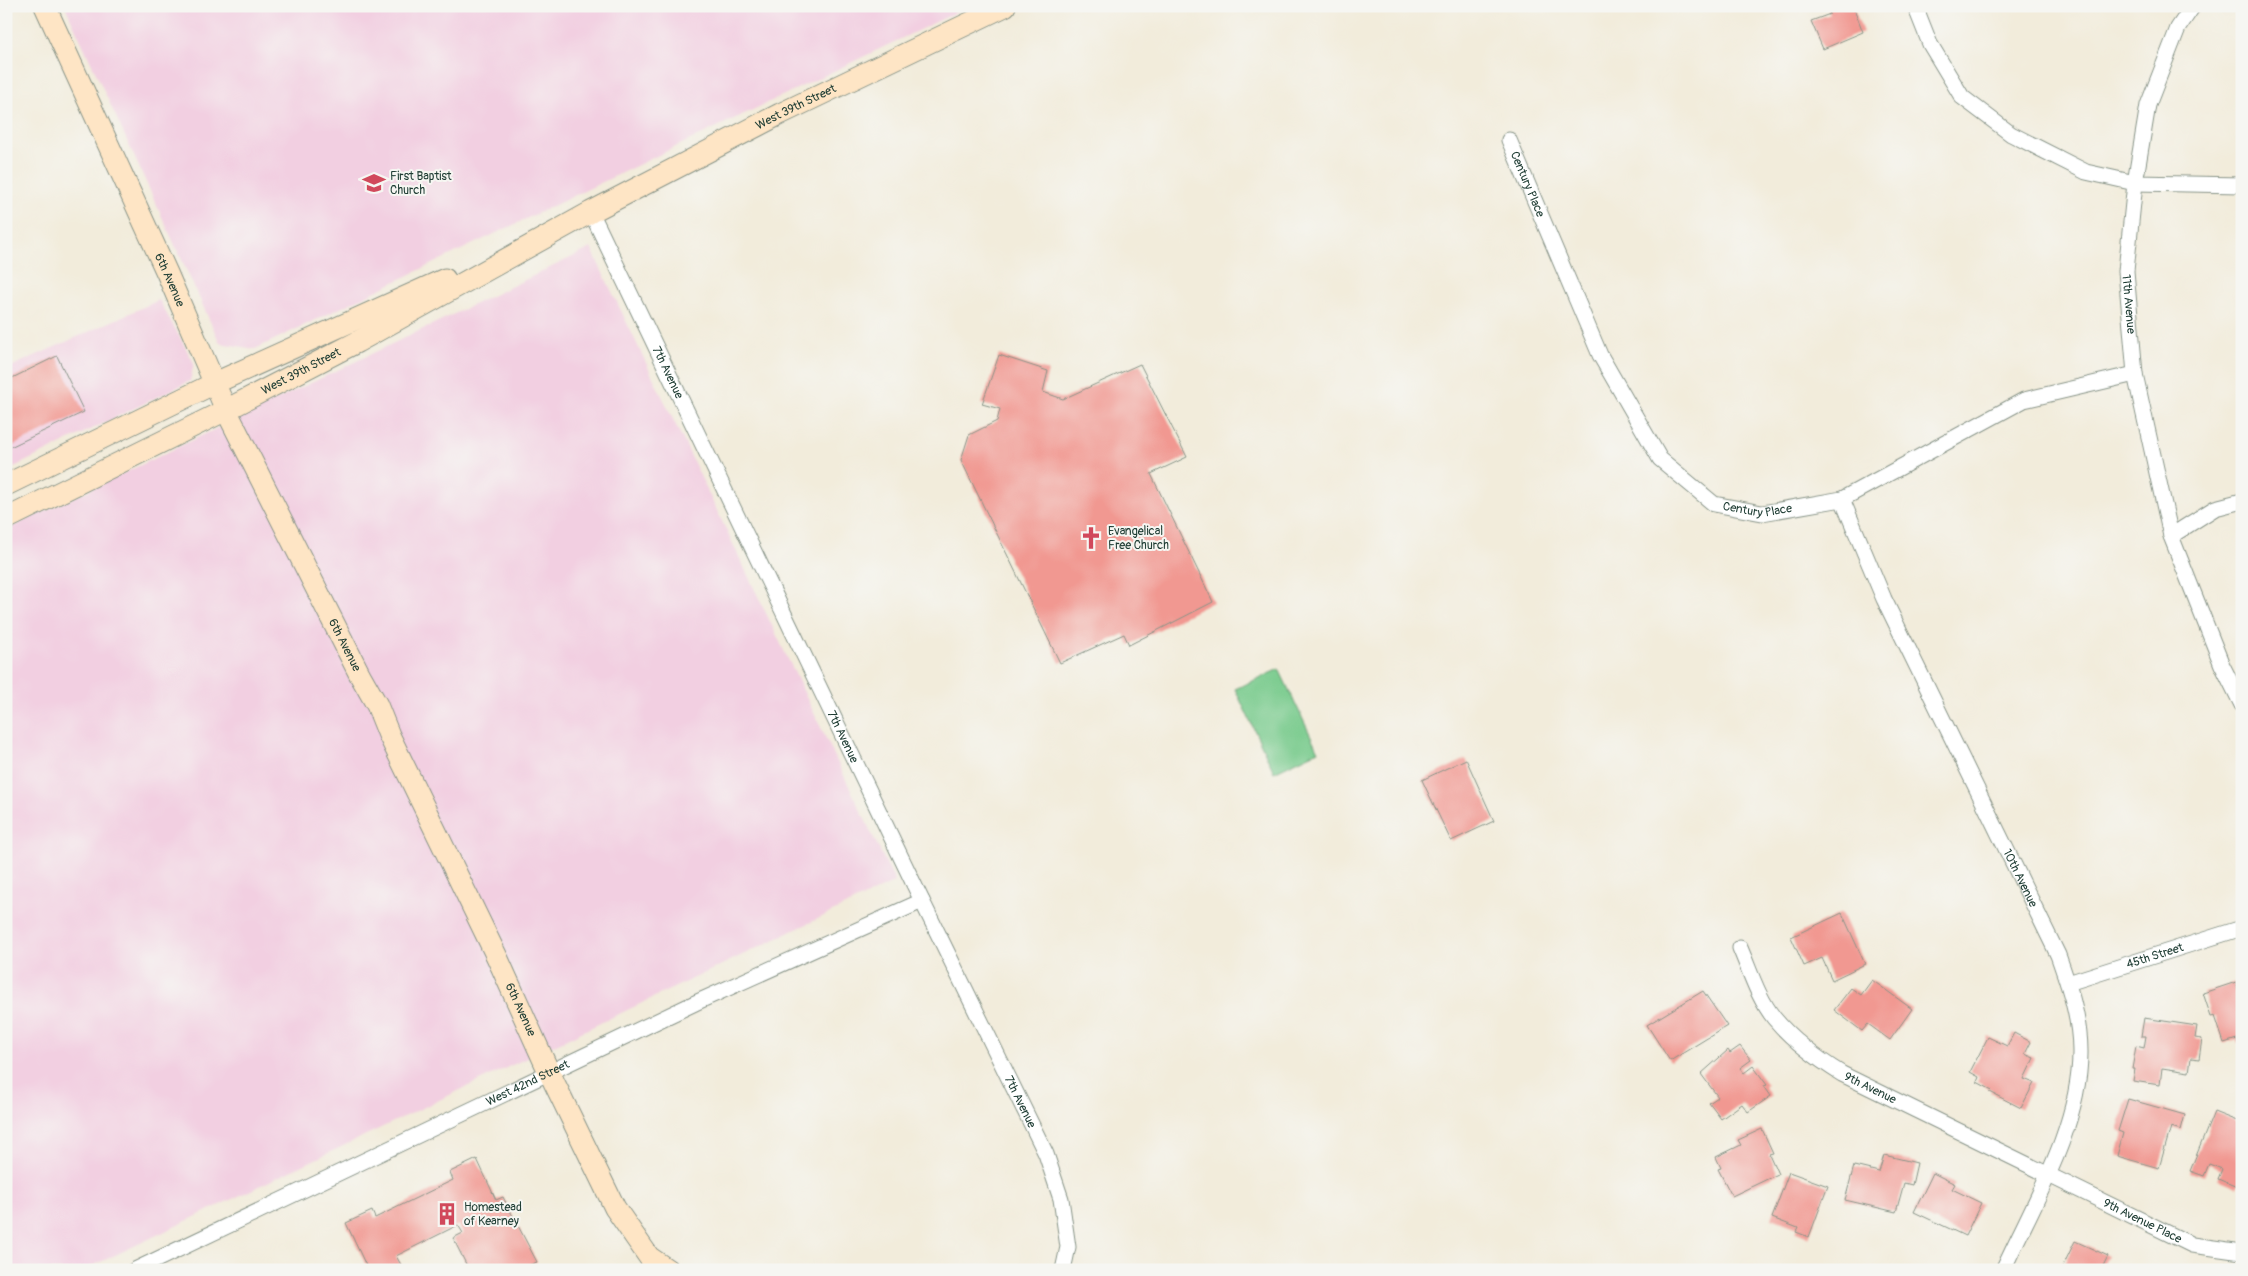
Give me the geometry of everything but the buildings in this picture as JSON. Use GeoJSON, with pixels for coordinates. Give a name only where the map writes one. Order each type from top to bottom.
{"type":"FeatureCollection","features":[{"type":"Feature","properties":{"kind":"main road","name":"6th Avenue"},"geometry":{"type":"LineString","coordinates":[[45,6],[167,273],[226,410],[377,705],[615,1208],[649,1257],[668,1270]]}},
{"type":"Feature","properties":{"kind":"main road","name":"West 39th Street"},"geometry":{"type":"LineString","coordinates":[[6,519],[226,410],[357,342],[591,212],[780,114],[1005,6]]}},
{"type":"Feature","properties":{"kind":"main road","name":"West 39th Street"},"geometry":{"type":"LineString","coordinates":[[6,485],[215,383],[591,212]]}},
{"type":"Feature","properties":{"kind":"street"},"geometry":{"type":"LineString","coordinates":[[1915,6],[1930,44],[1962,96],[2011,134],[2086,172],[2135,183],[2242,184]]}},
{"type":"Feature","properties":{"kind":"street","name":"11th Avenue"},"geometry":{"type":"LineString","coordinates":[[2193,6],[2178,28],[2148,105],[2135,183],[2126,271],[2135,374],[2171,536],[2222,666],[2242,705]]}},
{"type":"Feature","properties":{"kind":"street","name":"Century Place"},"geometry":{"type":"LineString","coordinates":[[1510,140],[1600,354],[1660,459],[1714,504],[1762,513],[1842,499],[2024,400],[2135,374]]}},
{"type":"Feature","properties":{"kind":"street","name":"7th Avenue"},"geometry":{"type":"LineString","coordinates":[[591,212],[922,901],[1046,1154],[1062,1208],[1068,1247],[1063,1270]]}},
{"type":"Feature","properties":{"kind":"street","name":"10th Avenue"},"geometry":{"type":"LineString","coordinates":[[1842,499],[1884,599],[2058,955],[2068,983],[2076,1015],[2080,1051],[2078,1088],[2071,1118],[2003,1270]]}},
{"type":"Feature","properties":{"kind":"street"},"geometry":{"type":"LineString","coordinates":[[2171,536],[2214,508],[2242,500]]}},
{"type":"Feature","properties":{"kind":"street","name":"West 42nd Street"},"geometry":{"type":"LineString","coordinates":[[135,1270],[695,1003],[922,901]]}},
{"type":"Feature","properties":{"kind":"street","name":"45th Street"},"geometry":{"type":"LineString","coordinates":[[2068,983],[2242,928]]}},
{"type":"Feature","properties":{"kind":"street","name":"9th Avenue"},"geometry":{"type":"LineString","coordinates":[[1740,948],[1759,992],[1773,1017],[1815,1058],[1842,1074],[2047,1174]]}},
{"type":"Feature","properties":{"kind":"street","name":"9th Avenue Place"},"geometry":{"type":"LineString","coordinates":[[2047,1174],[2192,1245],[2242,1252]]}},
{"type":"Feature","properties":{"kind":"shaded area","name":"First Baptist Church"},"geometry":{"type":"Polygon","coordinates":[[[65,6],[969,6],[255,349],[220,343],[65,6]]]}},
{"type":"Feature","properties":{"kind":"shaded area"},"geometry":{"type":"Polygon","coordinates":[[[591,248],[895,882],[84,1270],[6,1270],[6,530],[591,248]]]}},
{"type":"Feature","properties":{"kind":"shaded area"},"geometry":{"type":"Polygon","coordinates":[[[159,300],[194,363],[190,381],[6,471],[6,369],[159,300]]]}},
{"type":"Feature","properties":{"kind":"green space"},"geometry":{"type":"Polygon","coordinates":[[[1279,669],[1318,751],[1274,772],[1235,689],[1279,669]]]}},
{"type":"Feature","properties":{"kind":"place","name":"First Baptist Church"},"geometry":{"type":"Point","coordinates":[374,183]}},
{"type":"Feature","properties":{"kind":"place","name":"Evangelical Free Church"},"geometry":{"type":"Point","coordinates":[1091,538]}},
{"type":"Feature","properties":{"kind":"place","name":"Homestead of Kearney"},"geometry":{"type":"Point","coordinates":[447,1214]}}]}
